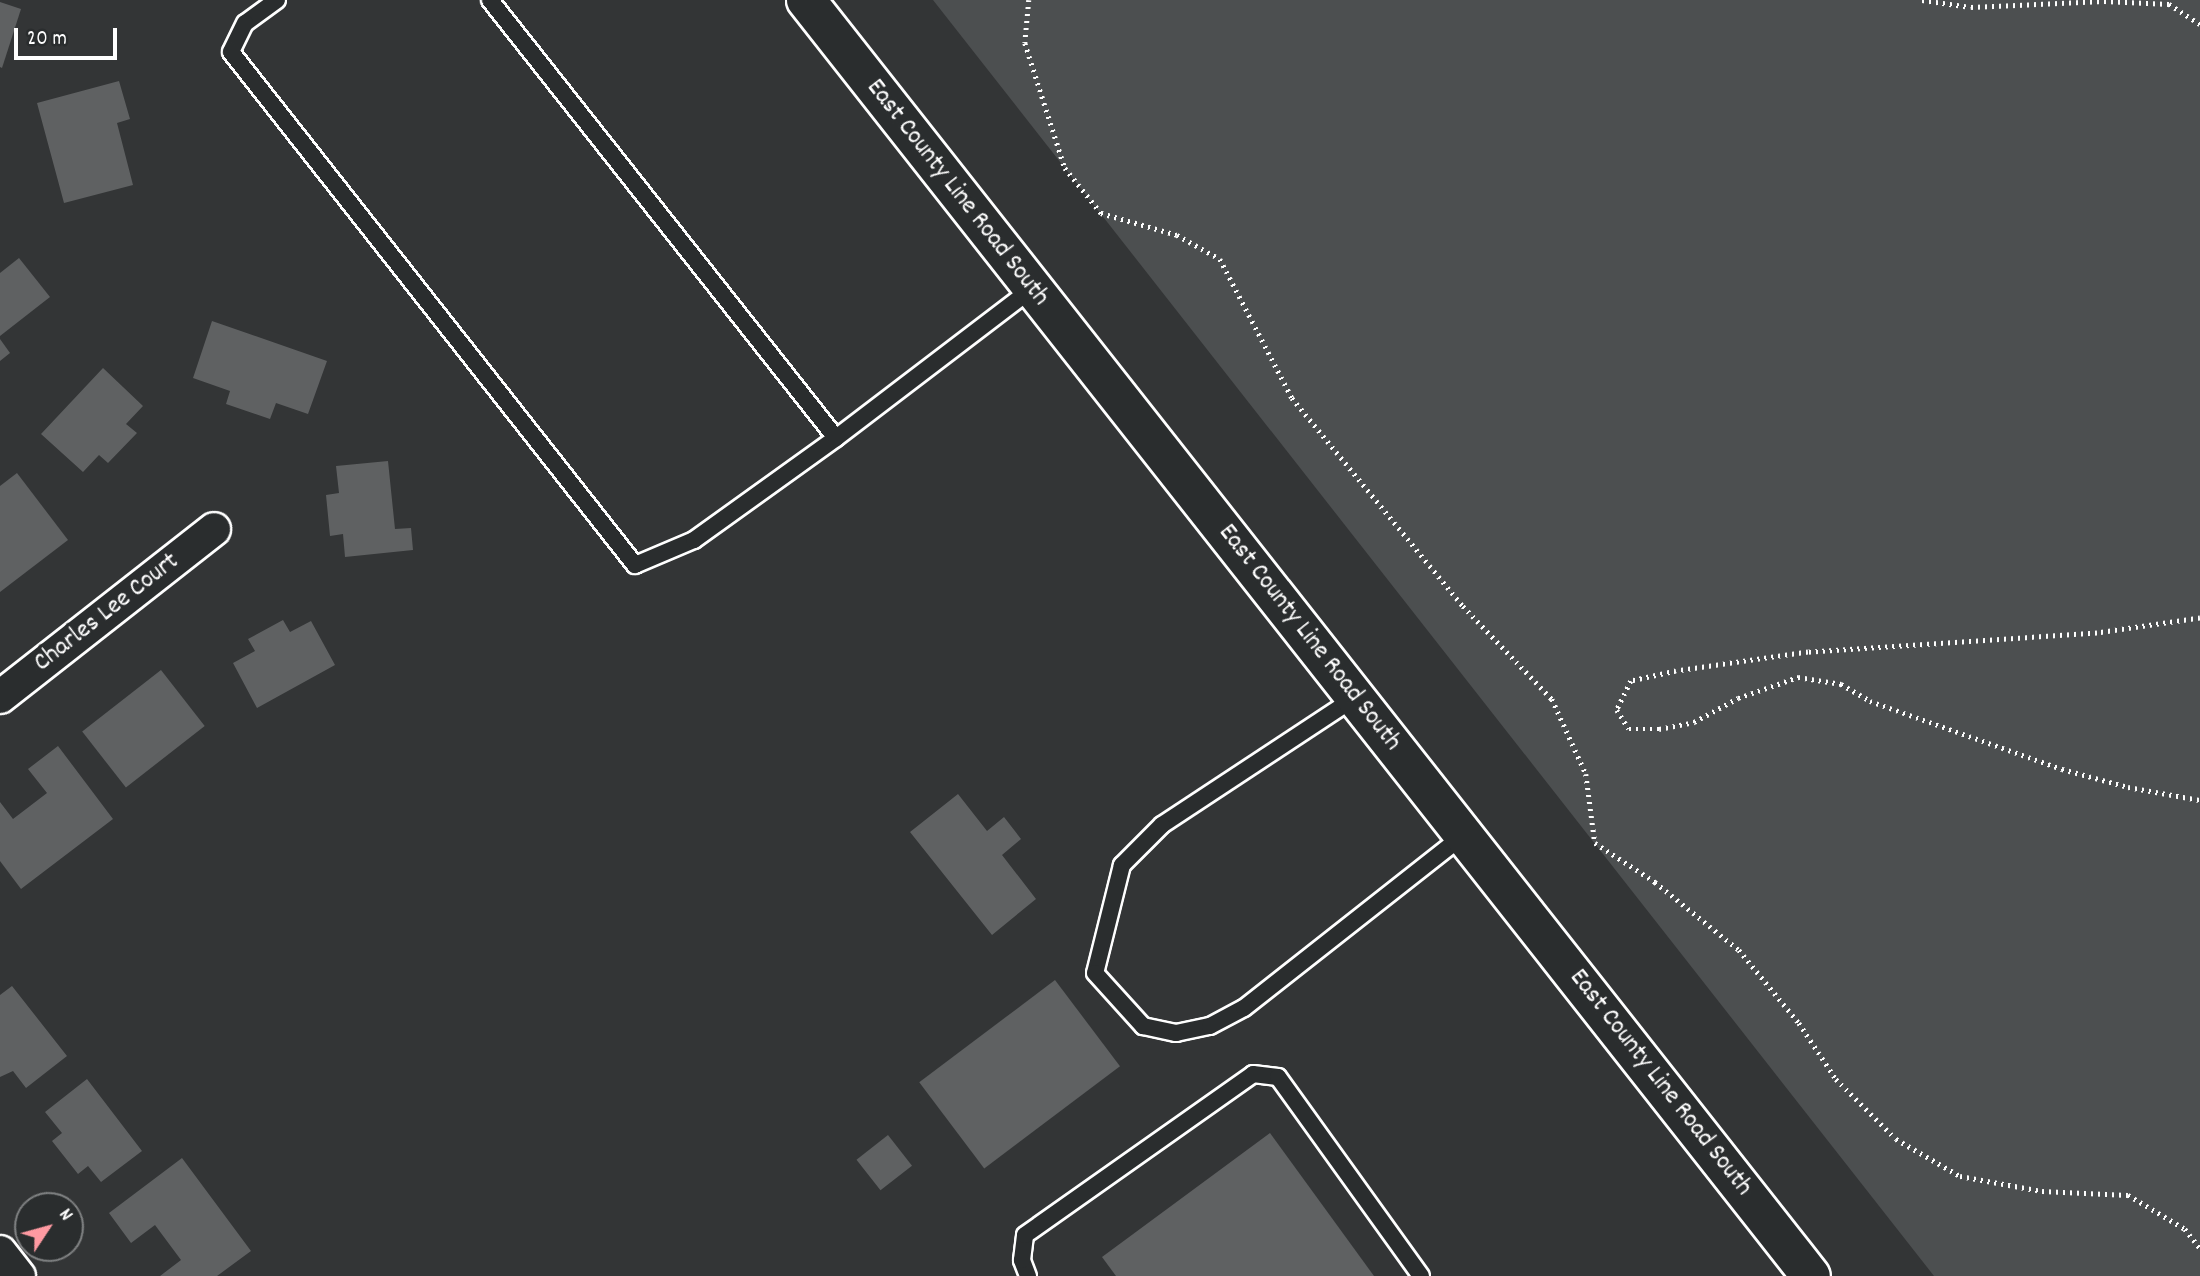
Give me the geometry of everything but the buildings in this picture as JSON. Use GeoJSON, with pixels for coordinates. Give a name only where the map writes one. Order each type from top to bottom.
{"type":"FeatureCollection","features":[{"type":"Feature","properties":{"kind":"main road","name":"East County Line Road South"},"geometry":{"type":"LineString","coordinates":[[806,0],[1811,1276]]}},
{"type":"Feature","properties":{"kind":"street","name":"Charles Lee Court"},"geometry":{"type":"LineString","coordinates":[[0,697],[214,528]]}},
{"type":"Feature","properties":{"kind":"street"},"geometry":{"type":"LineString","coordinates":[[0,1252],[19,1276]]}},
{"type":"Feature","properties":{"kind":"lane"},"geometry":{"type":"LineString","coordinates":[[277,0],[245,23],[231,52],[635,565],[694,540],[836,438],[1032,288]]}},
{"type":"Feature","properties":{"kind":"lane"},"geometry":{"type":"LineString","coordinates":[[490,0],[836,438]]}},
{"type":"Feature","properties":{"kind":"lane"},"geometry":{"type":"LineString","coordinates":[[1356,697],[1162,825],[1122,864],[1094,973],[1143,1026],[1176,1033],[1210,1026],[1244,1008],[1464,835]]}},
{"type":"Feature","properties":{"kind":"lane"},"geometry":{"type":"LineString","coordinates":[[1028,1276],[1022,1260],[1025,1235],[1253,1074],[1278,1077],[1421,1276]]}},
{"type":"Feature","properties":{"kind":"path"},"geometry":{"type":"LineString","coordinates":[[1029,0],[1025,43],[1065,168],[1101,213],[1177,235],[1220,259],[1292,398],[1464,606],[1552,699],[1586,774],[1595,844],[1655,882],[1738,950],[1799,1023],[1836,1079],[1896,1139],[1960,1176],[2042,1191],[2128,1195],[2185,1228],[2200,1248]]}},
{"type":"Feature","properties":{"kind":"path"},"geometry":{"type":"LineString","coordinates":[[1922,0],[1971,7],[2104,1],[2169,4],[2200,24]]}},
{"type":"Feature","properties":{"kind":"path"},"geometry":{"type":"LineString","coordinates":[[2200,618],[2097,633],[1808,652],[1676,671],[1631,681],[1617,710],[1629,730],[1659,729],[1694,722],[1738,698],[1798,677],[1841,684],[1881,706],[2062,769],[2127,787],[2200,800]]}},
{"type":"Feature","properties":{"kind":"shaded area"},"geometry":{"type":"Polygon","coordinates":[[[933,0],[2200,0],[2200,1276],[1934,1276],[933,0]]]}}]}
